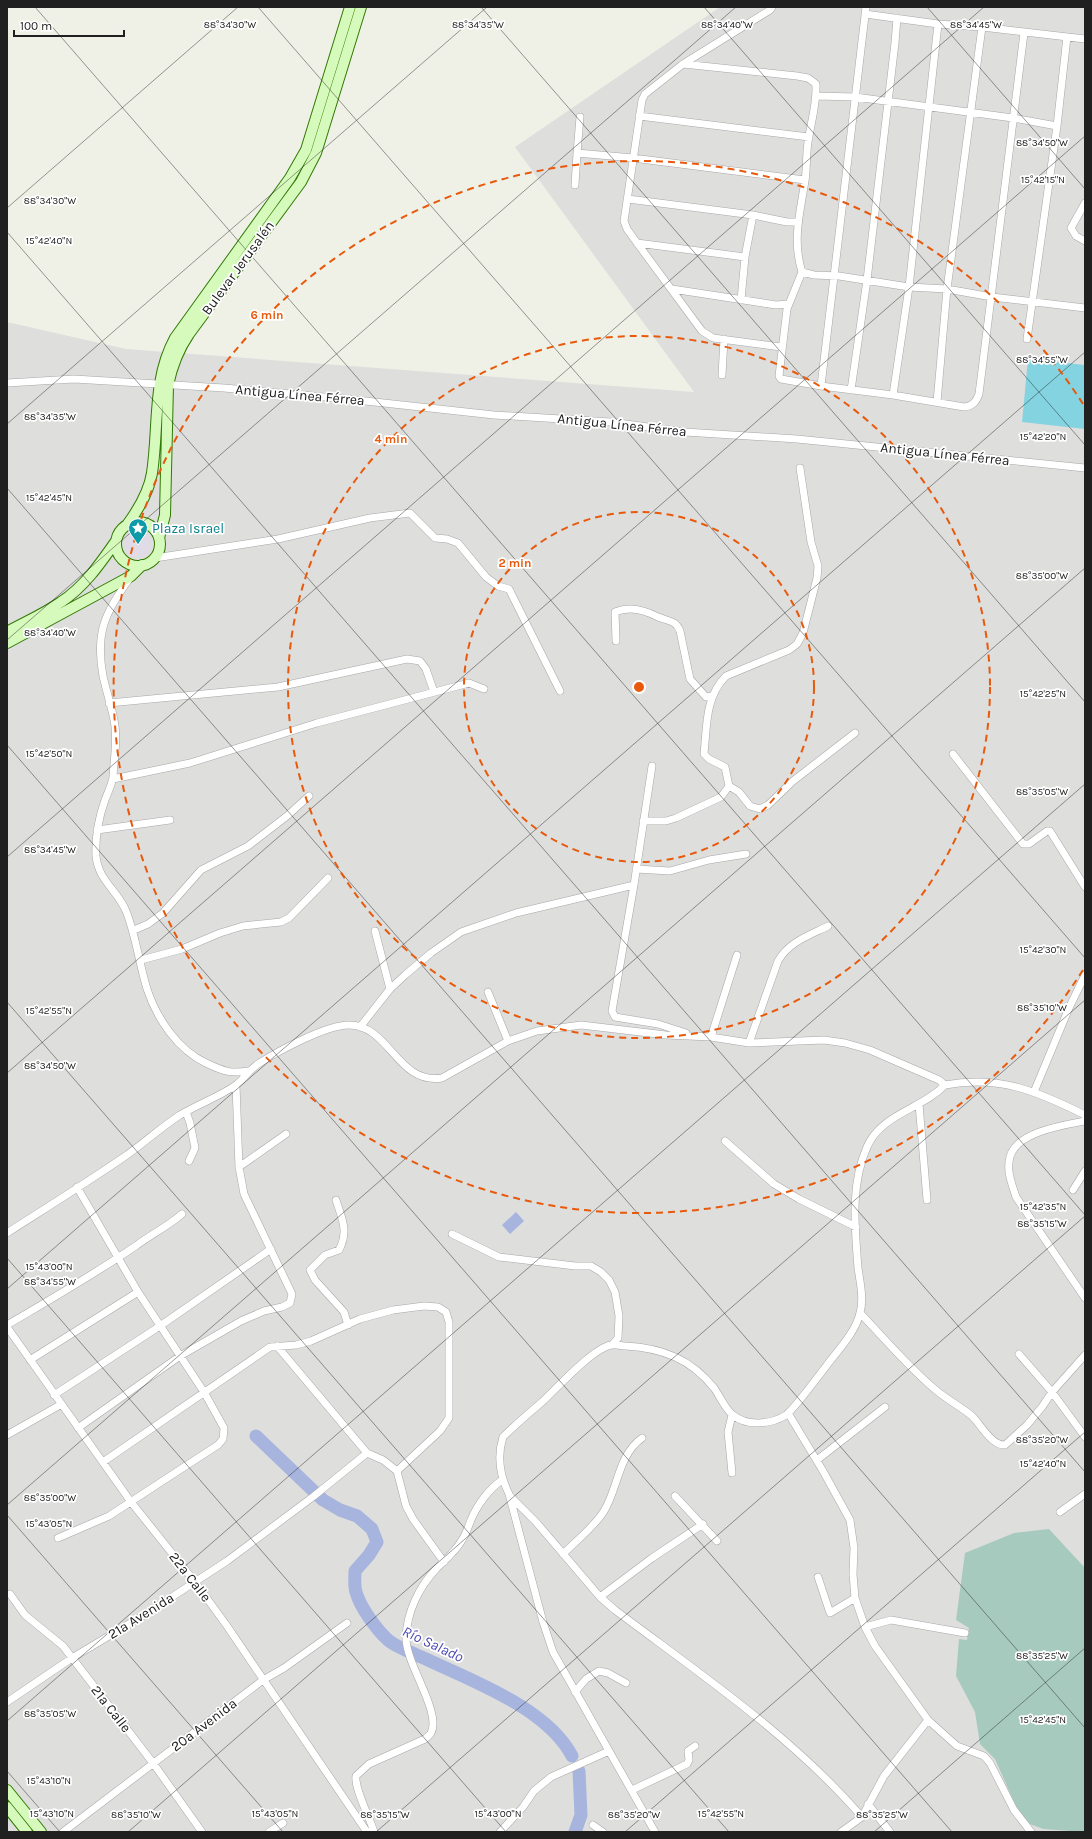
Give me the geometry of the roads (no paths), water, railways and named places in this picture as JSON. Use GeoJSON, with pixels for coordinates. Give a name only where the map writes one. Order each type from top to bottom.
{"type":"FeatureCollection","features":[{"type":"Feature","properties":{"kind":"main road","name":"Bulevar Jerusalén"},"geometry":{"type":"LineString","coordinates":[[127,525],[144,499],[152,474],[168,350],[175,338],[290,178],[306,150],[350,7]]}},
{"type":"Feature","properties":{"kind":"main road","name":"Bulevar Jerusalén"},"geometry":{"type":"LineString","coordinates":[[159,538],[165,515],[163,385],[184,342],[300,182],[316,153],[361,7]]}},
{"type":"Feature","properties":{"kind":"main road"},"geometry":{"type":"LineString","coordinates":[[7,632],[61,603],[75,591],[89,578],[116,541],[120,532],[127,525],[137,522],[151,526],[159,538],[158,552],[155,558],[142,565],[131,576],[7,643]]}},
{"type":"Feature","properties":{"kind":"main road"},"geometry":{"type":"LineString","coordinates":[[116,541],[117,548],[123,560],[136,566],[142,565]]}},
{"type":"Feature","properties":{"kind":"main road"},"geometry":{"type":"LineString","coordinates":[[7,1790],[41,1832]]}},
{"type":"Feature","properties":{"kind":"main road"},"geometry":{"type":"LineString","coordinates":[[7,1806],[27,1832]]}},
{"type":"Feature","properties":{"kind":"street"},"geometry":{"type":"LineString","coordinates":[[772,7],[770,10],[683,64],[645,94],[642,100],[639,116],[624,221],[627,229],[702,331],[713,338],[781,346]]}},
{"type":"Feature","properties":{"kind":"street"},"geometry":{"type":"LineString","coordinates":[[821,386],[866,10],[897,18],[938,24],[982,27],[1085,39]]}},
{"type":"Feature","properties":{"kind":"street"},"geometry":{"type":"LineString","coordinates":[[851,390],[867,280],[897,18]]}},
{"type":"Feature","properties":{"kind":"street"},"geometry":{"type":"LineString","coordinates":[[893,395],[908,287],[938,24]]}},
{"type":"Feature","properties":{"kind":"street"},"geometry":{"type":"LineString","coordinates":[[937,402],[947,289],[982,27]]}},
{"type":"Feature","properties":{"kind":"street"},"geometry":{"type":"LineString","coordinates":[[683,64],[808,78],[816,84],[817,96],[809,137],[805,180],[797,222],[796,245],[802,272],[788,304],[781,346],[780,379],[964,407],[971,406],[976,401],[979,394],[1024,33]]}},
{"type":"Feature","properties":{"kind":"street"},"geometry":{"type":"LineString","coordinates":[[1027,339],[1057,126],[1067,37]]}},
{"type":"Feature","properties":{"kind":"street"},"geometry":{"type":"LineString","coordinates":[[817,96],[855,97],[928,108],[1013,118],[1057,126]]}},
{"type":"Feature","properties":{"kind":"street"},"geometry":{"type":"LineString","coordinates":[[639,116],[809,137]]}},
{"type":"Feature","properties":{"kind":"street"},"geometry":{"type":"LineString","coordinates":[[575,185],[580,117]]}},
{"type":"Feature","properties":{"kind":"street"},"geometry":{"type":"LineString","coordinates":[[577,153],[633,158],[805,180]]}},
{"type":"Feature","properties":{"kind":"street"},"geometry":{"type":"LineString","coordinates":[[628,199],[753,215],[787,222],[797,222]]}},
{"type":"Feature","properties":{"kind":"street"},"geometry":{"type":"LineString","coordinates":[[1085,203],[1071,228],[1076,236],[1085,241]]}},
{"type":"Feature","properties":{"kind":"street"},"geometry":{"type":"LineString","coordinates":[[741,300],[745,257],[753,215]]}},
{"type":"Feature","properties":{"kind":"street"},"geometry":{"type":"LineString","coordinates":[[637,243],[745,257]]}},
{"type":"Feature","properties":{"kind":"street"},"geometry":{"type":"LineString","coordinates":[[802,272],[814,275],[867,280],[908,287],[947,289],[992,297],[1085,308]]}},
{"type":"Feature","properties":{"kind":"street"},"geometry":{"type":"LineString","coordinates":[[672,289],[776,305],[788,304]]}},
{"type":"Feature","properties":{"kind":"street"},"geometry":{"type":"LineString","coordinates":[[722,375],[724,339]]}},
{"type":"Feature","properties":{"kind":"street","name":"Antigua Línea Férrea"},"geometry":{"type":"LineString","coordinates":[[7,383],[74,379],[347,399],[494,415],[611,422],[685,432],[805,440],[1085,468]]}},
{"type":"Feature","properties":{"kind":"street"},"geometry":{"type":"LineString","coordinates":[[800,468],[811,542],[818,566],[817,578],[803,633],[797,644],[789,650],[726,676],[720,682],[709,704],[704,754],[708,759],[724,767],[729,786],[739,792],[750,806],[760,809],[768,805],[793,780],[855,732]]}},
{"type":"Feature","properties":{"kind":"street"},"geometry":{"type":"LineString","coordinates":[[155,558],[278,539],[370,518],[410,513],[435,538],[447,539],[458,543],[486,577],[498,586],[509,589],[560,691]]}},
{"type":"Feature","properties":{"kind":"street"},"geometry":{"type":"LineString","coordinates":[[131,576],[113,600],[102,628],[99,654],[116,733],[113,779],[97,830],[96,857],[100,872],[110,889],[124,906],[134,930],[148,990],[158,1013],[170,1033],[185,1050],[202,1061],[227,1073],[249,1071]]}},
{"type":"Feature","properties":{"kind":"street"},"geometry":{"type":"LineString","coordinates":[[616,641],[615,612],[621,609],[645,611],[673,621],[680,631],[690,679],[706,697],[712,696]]}},
{"type":"Feature","properties":{"kind":"street"},"geometry":{"type":"LineString","coordinates":[[109,702],[278,687],[407,659],[420,661],[426,669],[434,692]]}},
{"type":"Feature","properties":{"kind":"street"},"geometry":{"type":"LineString","coordinates":[[113,779],[190,763],[317,723],[469,683],[484,689]]}},
{"type":"Feature","properties":{"kind":"street"},"geometry":{"type":"LineString","coordinates":[[953,754],[1023,844],[1029,844],[1047,831],[1050,831],[1085,887]]}},
{"type":"Feature","properties":{"kind":"street"},"geometry":{"type":"LineString","coordinates":[[652,766],[634,885],[612,1011],[615,1017],[658,1024],[696,1036]]}},
{"type":"Feature","properties":{"kind":"street"},"geometry":{"type":"LineString","coordinates":[[643,821],[666,821],[676,818],[721,797],[729,786]]}},
{"type":"Feature","properties":{"kind":"street"},"geometry":{"type":"LineString","coordinates":[[134,930],[148,924],[163,912],[201,870],[248,846],[287,816],[309,796]]}},
{"type":"Feature","properties":{"kind":"street"},"geometry":{"type":"LineString","coordinates":[[97,830],[170,820]]}},
{"type":"Feature","properties":{"kind":"street"},"geometry":{"type":"LineString","coordinates":[[636,869],[670,871],[709,860],[746,854]]}},
{"type":"Feature","properties":{"kind":"street"},"geometry":{"type":"LineString","coordinates":[[141,960],[182,949],[220,933],[243,926],[281,922],[289,918],[328,878]]}},
{"type":"Feature","properties":{"kind":"street"},"geometry":{"type":"LineString","coordinates":[[360,1027],[390,989],[431,953],[461,932],[516,913],[634,885]]}},
{"type":"Feature","properties":{"kind":"street"},"geometry":{"type":"LineString","coordinates":[[749,1043],[778,961],[783,953],[793,943],[828,926]]}},
{"type":"Feature","properties":{"kind":"street"},"geometry":{"type":"LineString","coordinates":[[375,931],[390,989]]}},
{"type":"Feature","properties":{"kind":"street"},"geometry":{"type":"LineString","coordinates":[[712,1037],[737,955]]}},
{"type":"Feature","properties":{"kind":"street"},"geometry":{"type":"LineString","coordinates":[[1034,1092],[1085,974]]}},
{"type":"Feature","properties":{"kind":"street"},"geometry":{"type":"LineString","coordinates":[[488,992],[508,1041]]}},
{"type":"Feature","properties":{"kind":"street"},"geometry":{"type":"LineString","coordinates":[[7,1233],[125,1157],[186,1112],[236,1085],[258,1064],[311,1036],[330,1029],[349,1025],[360,1027],[374,1034],[387,1046],[402,1065],[411,1071],[428,1078],[436,1079],[442,1078],[508,1041],[537,1031],[581,1025],[666,1035],[712,1037],[749,1043],[824,1040],[845,1043],[870,1050],[939,1080],[945,1085]]}},
{"type":"Feature","properties":{"kind":"street"},"geometry":{"type":"LineString","coordinates":[[862,1817],[822,1775],[796,1751],[729,1696],[600,1597],[536,1522],[509,1494],[502,1480],[500,1446],[503,1437],[578,1368],[600,1350],[612,1345],[645,1347],[672,1354],[702,1374],[714,1388],[732,1415],[748,1422],[771,1422],[788,1413],[849,1336],[860,1313],[856,1227],[856,1184],[868,1145],[889,1120],[918,1104],[945,1085],[962,1082],[993,1082],[1012,1085],[1034,1092],[1085,1115]]}},
{"type":"Feature","properties":{"kind":"street"},"geometry":{"type":"LineString","coordinates":[[78,1428],[180,1356],[241,1321],[264,1310],[282,1307],[290,1303],[292,1294],[244,1194],[238,1167],[236,1085]]}},
{"type":"Feature","properties":{"kind":"street"},"geometry":{"type":"LineString","coordinates":[[918,1104],[927,1200]]}},
{"type":"Feature","properties":{"kind":"street"},"geometry":{"type":"LineString","coordinates":[[186,1112],[190,1123],[195,1148],[189,1161]]}},
{"type":"Feature","properties":{"kind":"street"},"geometry":{"type":"LineString","coordinates":[[1085,1121],[1056,1126],[1032,1135],[1013,1149],[1009,1165],[1010,1178],[1016,1196],[1085,1298]]}},
{"type":"Feature","properties":{"kind":"street"},"geometry":{"type":"LineString","coordinates":[[238,1167],[286,1134]]}},
{"type":"Feature","properties":{"kind":"street"},"geometry":{"type":"LineString","coordinates":[[725,1141],[774,1184],[799,1200],[856,1227]]}},
{"type":"Feature","properties":{"kind":"street"},"geometry":{"type":"LineString","coordinates":[[1074,1190],[1085,1171]]}},
{"type":"Feature","properties":{"kind":"street"},"geometry":{"type":"LineString","coordinates":[[58,1538],[109,1516],[218,1445],[223,1438],[224,1428],[204,1392],[138,1292],[77,1187]]}},
{"type":"Feature","properties":{"kind":"street"},"geometry":{"type":"LineString","coordinates":[[336,1200],[345,1228],[344,1241],[339,1250],[324,1255],[310,1270],[315,1280],[344,1312],[348,1325]]}},
{"type":"Feature","properties":{"kind":"street"},"geometry":{"type":"LineString","coordinates":[[7,1326],[118,1258],[169,1225],[182,1214]]}},
{"type":"Feature","properties":{"kind":"street"},"geometry":{"type":"LineString","coordinates":[[452,1234],[499,1257],[575,1266],[591,1266],[601,1272],[609,1280],[615,1292],[620,1316],[618,1338],[612,1345]]}},
{"type":"Feature","properties":{"kind":"street"},"geometry":{"type":"LineString","coordinates":[[54,1395],[160,1326],[271,1249]]}},
{"type":"Feature","properties":{"kind":"street"},"geometry":{"type":"LineString","coordinates":[[30,1360],[138,1292]]}},
{"type":"Feature","properties":{"kind":"street"},"geometry":{"type":"LineString","coordinates":[[103,1462],[263,1350],[270,1347],[296,1345],[311,1341],[360,1320],[393,1310],[424,1306],[438,1307],[446,1312],[448,1322],[449,1418],[440,1431],[397,1471]]}},
{"type":"Feature","properties":{"kind":"street"},"geometry":{"type":"LineString","coordinates":[[860,1313],[932,1386],[972,1417],[995,1441],[1001,1445],[1005,1445],[1027,1425],[1052,1392],[1085,1355]]}},
{"type":"Feature","properties":{"kind":"street","name":"22a Calle"},"geometry":{"type":"LineString","coordinates":[[7,1326],[60,1405],[103,1462],[130,1502],[195,1582],[366,1832]]}},
{"type":"Feature","properties":{"kind":"street"},"geometry":{"type":"LineString","coordinates":[[277,1346],[367,1453],[383,1460],[397,1471],[406,1506],[413,1519],[444,1562]]}},
{"type":"Feature","properties":{"kind":"street"},"geometry":{"type":"LineString","coordinates":[[1019,1354],[1052,1392],[1085,1437]]}},
{"type":"Feature","properties":{"kind":"street"},"geometry":{"type":"LineString","coordinates":[[7,1435],[60,1405]]}},
{"type":"Feature","properties":{"kind":"street"},"geometry":{"type":"LineString","coordinates":[[817,1460],[886,1407]]}},
{"type":"Feature","properties":{"kind":"street"},"geometry":{"type":"LineString","coordinates":[[788,1413],[817,1460],[850,1520],[854,1548],[853,1574],[855,1598],[865,1627],[892,1672],[928,1720],[957,1746],[984,1756],[990,1763],[1014,1810],[1031,1832]]}},
{"type":"Feature","properties":{"kind":"street"},"geometry":{"type":"LineString","coordinates":[[732,1415],[728,1432],[732,1473]]}},
{"type":"Feature","properties":{"kind":"street"},"geometry":{"type":"LineString","coordinates":[[563,1554],[603,1513],[610,1502],[622,1467],[637,1442],[642,1438]]}},
{"type":"Feature","properties":{"kind":"street","name":"21a Avenida"},"geometry":{"type":"LineString","coordinates":[[7,1702],[72,1658],[149,1612],[227,1561],[317,1494],[367,1453]]}},
{"type":"Feature","properties":{"kind":"street"},"geometry":{"type":"LineString","coordinates":[[374,1832],[355,1782],[356,1776],[369,1764],[425,1739],[431,1733],[433,1724],[430,1708],[410,1657],[406,1640],[406,1624],[422,1586],[462,1541],[478,1506],[492,1488],[502,1480]]}},
{"type":"Feature","properties":{"kind":"street"},"geometry":{"type":"LineString","coordinates":[[509,1494],[513,1514],[543,1622],[553,1652],[655,1832]]}},
{"type":"Feature","properties":{"kind":"street"},"geometry":{"type":"LineString","coordinates":[[1060,1512],[1085,1494]]}},
{"type":"Feature","properties":{"kind":"street"},"geometry":{"type":"LineString","coordinates":[[675,1496],[716,1540]]}},
{"type":"Feature","properties":{"kind":"street"},"geometry":{"type":"LineString","coordinates":[[513,1514],[515,1508],[521,1508]]}},
{"type":"Feature","properties":{"kind":"street"},"geometry":{"type":"LineString","coordinates":[[600,1597],[652,1558],[702,1524]]}},
{"type":"Feature","properties":{"kind":"street"},"geometry":{"type":"LineString","coordinates":[[818,1577],[830,1613],[855,1598]]}},
{"type":"Feature","properties":{"kind":"street","name":"21a Calle"},"geometry":{"type":"LineString","coordinates":[[10,1594],[25,1615],[63,1646],[153,1763],[202,1832]]}},
{"type":"Feature","properties":{"kind":"street"},"geometry":{"type":"LineString","coordinates":[[865,1627],[891,1620],[965,1633]]}},
{"type":"Feature","properties":{"kind":"street","name":"20a Avenida"},"geometry":{"type":"LineString","coordinates":[[63,1832],[263,1680],[284,1668],[347,1622]]}},
{"type":"Feature","properties":{"kind":"street"},"geometry":{"type":"LineString","coordinates":[[575,1692],[586,1679],[599,1671],[608,1673],[626,1684]]}},
{"type":"Feature","properties":{"kind":"street"},"geometry":{"type":"LineString","coordinates":[[841,1832],[862,1817],[884,1776],[928,1720]]}},
{"type":"Feature","properties":{"kind":"street"},"geometry":{"type":"LineString","coordinates":[[632,1790],[687,1764],[689,1760],[688,1751],[696,1746]]}},
{"type":"Feature","properties":{"kind":"street"},"geometry":{"type":"LineString","coordinates":[[500,1832],[523,1807],[534,1791],[551,1777],[609,1751]]}},
{"type":"Feature","properties":{"kind":"street"},"geometry":{"type":"LineString","coordinates":[[868,1804],[890,1832]]}},
{"type":"Feature","properties":{"kind":"street"},"geometry":{"type":"LineString","coordinates":[[269,1832],[283,1823]]}},
{"type":"Feature","properties":{"kind":"street"},"geometry":{"type":"LineString","coordinates":[[593,1825],[603,1832]]}},
{"type":"Feature","properties":{"kind":"waterway","name":"Río Salado"},"geometry":{"type":"LineString","coordinates":[[256,1436],[323,1500],[340,1510],[357,1516],[372,1529],[377,1542],[369,1555],[355,1571],[355,1587],[358,1598],[365,1611],[383,1635],[391,1643],[486,1687],[527,1710],[545,1724],[560,1739],[572,1756]]}},
{"type":"Feature","properties":{"kind":"waterway","name":"Río Salado"},"geometry":{"type":"LineString","coordinates":[[575,1832],[581,1815],[579,1771]]}},
{"type":"Feature","properties":{"kind":"place","name":"Plaza Israel"},"geometry":{"type":"Point","coordinates":[138,545]}}]}
